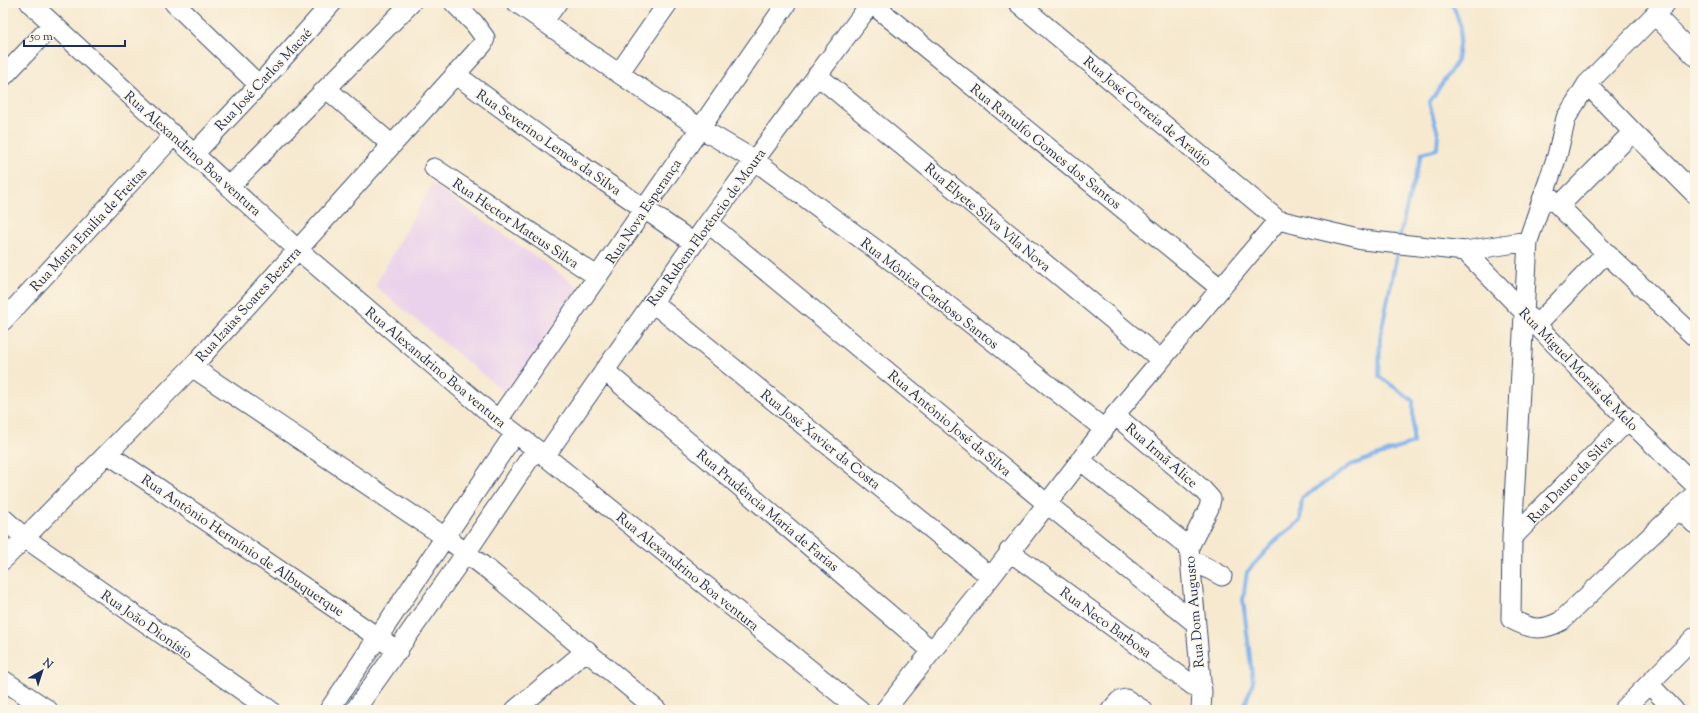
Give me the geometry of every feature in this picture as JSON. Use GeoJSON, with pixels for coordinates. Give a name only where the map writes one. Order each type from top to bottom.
{"type":"FeatureCollection","features":[{"type":"Feature","properties":{"kind":"street","name":"Rua Alexandrino Boa ventura"},"geometry":{"type":"LineString","coordinates":[[30,3],[297,249],[498,420],[540,452],[860,710]]}},
{"type":"Feature","properties":{"kind":"street"},"geometry":{"type":"LineString","coordinates":[[174,3],[259,85]]}},
{"type":"Feature","properties":{"kind":"street"},"geometry":{"type":"LineString","coordinates":[[230,186],[411,3]]}},
{"type":"Feature","properties":{"kind":"street","name":"Rua Izaias Soares Bezerra"},"geometry":{"type":"LineString","coordinates":[[3,560],[108,454],[192,366],[485,40],[478,27],[454,3]]}},
{"type":"Feature","properties":{"kind":"street","name":"Rua Mônica Cardoso Santos"},"geometry":{"type":"LineString","coordinates":[[518,3],[543,22],[700,128],[754,160],[1110,422]]}},
{"type":"Feature","properties":{"kind":"street"},"geometry":{"type":"LineString","coordinates":[[543,22],[557,3]]}},
{"type":"Feature","properties":{"kind":"street"},"geometry":{"type":"LineString","coordinates":[[619,73],[668,3]]}},
{"type":"Feature","properties":{"kind":"street","name":"Rua Nova Esperança"},"geometry":{"type":"LineString","coordinates":[[498,420],[787,3]]}},
{"type":"Feature","properties":{"kind":"street","name":"Rua Rubem Florêncio de Moura"},"geometry":{"type":"LineString","coordinates":[[355,710],[466,553],[540,452],[604,370],[708,223],[871,3]]}},
{"type":"Feature","properties":{"kind":"street","name":"Rua Ranulfo Gomes dos Santos"},"geometry":{"type":"LineString","coordinates":[[871,3],[1220,288]]}},
{"type":"Feature","properties":{"kind":"street","name":"Rua José Correia de Araújo"},"geometry":{"type":"LineString","coordinates":[[1018,3],[1278,220]]}},
{"type":"Feature","properties":{"kind":"street","name":"Rua José Carlos Macaé"},"geometry":{"type":"LineString","coordinates":[[194,154],[259,85],[328,4]]}},
{"type":"Feature","properties":{"kind":"street"},"geometry":{"type":"LineString","coordinates":[[1695,56],[1661,9],[1587,84],[1566,118],[1557,156],[1546,192],[1528,241],[1531,318],[1512,538],[1511,619],[1526,626],[1542,629],[1550,627],[1561,621],[1695,494]]}},
{"type":"Feature","properties":{"kind":"street"},"geometry":{"type":"LineString","coordinates":[[3,77],[53,24]]}},
{"type":"Feature","properties":{"kind":"street","name":"Rua Severino Lemos da Silva"},"geometry":{"type":"LineString","coordinates":[[455,74],[694,243]]}},
{"type":"Feature","properties":{"kind":"street","name":"Rua Elyete Silva Vila Nova"},"geometry":{"type":"LineString","coordinates":[[817,75],[1160,359]]}},
{"type":"Feature","properties":{"kind":"street"},"geometry":{"type":"LineString","coordinates":[[1587,84],[1695,194]]}},
{"type":"Feature","properties":{"kind":"street"},"geometry":{"type":"LineString","coordinates":[[327,89],[392,145]]}},
{"type":"Feature","properties":{"kind":"street"},"geometry":{"type":"LineString","coordinates":[[1558,206],[1633,132]]}},
{"type":"Feature","properties":{"kind":"street","name":"Rua Maria Emilia de Freitas"},"geometry":{"type":"LineString","coordinates":[[3,321],[173,136]]}},
{"type":"Feature","properties":{"kind":"street","name":"Rua Hector Mateus Silva"},"geometry":{"type":"LineString","coordinates":[[434,168],[598,277]]}},
{"type":"Feature","properties":{"kind":"street"},"geometry":{"type":"LineString","coordinates":[[1546,192],[1558,206],[1606,253],[1695,337]]}},
{"type":"Feature","properties":{"kind":"street"},"geometry":{"type":"LineString","coordinates":[[885,710],[991,577],[1046,503],[1160,359],[1278,220],[1363,240],[1465,251],[1528,241]]}},
{"type":"Feature","properties":{"kind":"street","name":"Rua Antônio José da Silva"},"geometry":{"type":"LineString","coordinates":[[708,223],[1046,503],[1194,622]]}},
{"type":"Feature","properties":{"kind":"street","name":"Rua Miguel Morais de Melo"},"geometry":{"type":"LineString","coordinates":[[1465,251],[1628,420],[1695,485]]}},
{"type":"Feature","properties":{"kind":"street"},"geometry":{"type":"LineString","coordinates":[[1531,318],[1606,253]]}},
{"type":"Feature","properties":{"kind":"street","name":"Rua José Xavier da Costa"},"geometry":{"type":"LineString","coordinates":[[652,302],[991,577]]}},
{"type":"Feature","properties":{"kind":"street"},"geometry":{"type":"LineString","coordinates":[[192,366],[445,537],[587,650],[657,710]]}},
{"type":"Feature","properties":{"kind":"street","name":"Rua Prudência Maria de Farias"},"geometry":{"type":"LineString","coordinates":[[604,370],[932,650]]}},
{"type":"Feature","properties":{"kind":"street","name":"Rua Dauro da Silva"},"geometry":{"type":"LineString","coordinates":[[1512,538],[1628,420]]}},
{"type":"Feature","properties":{"kind":"street","name":"Rua Irmã Alice"},"geometry":{"type":"LineString","coordinates":[[1110,422],[1208,495]]}},
{"type":"Feature","properties":{"kind":"street"},"geometry":{"type":"LineString","coordinates":[[329,710],[515,433]]}},
{"type":"Feature","properties":{"kind":"street","name":"Rua Antônio Hermínio de Albuquerque"},"geometry":{"type":"LineString","coordinates":[[108,454],[398,651]]}},
{"type":"Feature","properties":{"kind":"street"},"geometry":{"type":"LineString","coordinates":[[1080,460],[1189,553],[1222,576]]}},
{"type":"Feature","properties":{"kind":"street","name":"Rua Dom Augusto"},"geometry":{"type":"LineString","coordinates":[[1202,701],[1189,553],[1210,508],[1211,499],[1208,495]]}},
{"type":"Feature","properties":{"kind":"street"},"geometry":{"type":"LineString","coordinates":[[1679,509],[1695,524]]}},
{"type":"Feature","properties":{"kind":"street","name":"Rua João Dionísio"},"geometry":{"type":"LineString","coordinates":[[3,518],[24,538],[270,710]]}},
{"type":"Feature","properties":{"kind":"street","name":"Rua Neco Barbosa"},"geometry":{"type":"LineString","coordinates":[[1009,551],[1202,701]]}},
{"type":"Feature","properties":{"kind":"street"},"geometry":{"type":"LineString","coordinates":[[1623,710],[1695,637]]}},
{"type":"Feature","properties":{"kind":"street"},"geometry":{"type":"LineString","coordinates":[[515,710],[587,650]]}},
{"type":"Feature","properties":{"kind":"street"},"geometry":{"type":"LineString","coordinates":[[3,680],[28,704],[48,710]]}},
{"type":"Feature","properties":{"kind":"street"},"geometry":{"type":"LineString","coordinates":[[1649,684],[1674,710]]}},
{"type":"Feature","properties":{"kind":"street"},"geometry":{"type":"LineString","coordinates":[[1111,710],[1119,701],[1126,699],[1143,710]]}},
{"type":"Feature","properties":{"kind":"shaded area"},"geometry":{"type":"Polygon","coordinates":[[[432,184],[580,288],[508,395],[375,286],[432,184]]]}},
{"type":"Feature","properties":{"kind":"waterway"},"geometry":{"type":"LineString","coordinates":[[1399,240],[1408,201],[1422,153],[1437,149],[1438,133],[1429,103],[1457,61],[1461,27],[1452,3]]}},
{"type":"Feature","properties":{"kind":"waterway"},"geometry":{"type":"LineString","coordinates":[[1243,710],[1253,682],[1243,600],[1247,572],[1275,541],[1300,521],[1302,498],[1351,465],[1413,443],[1413,401],[1379,376],[1380,338],[1398,248]]}}]}
